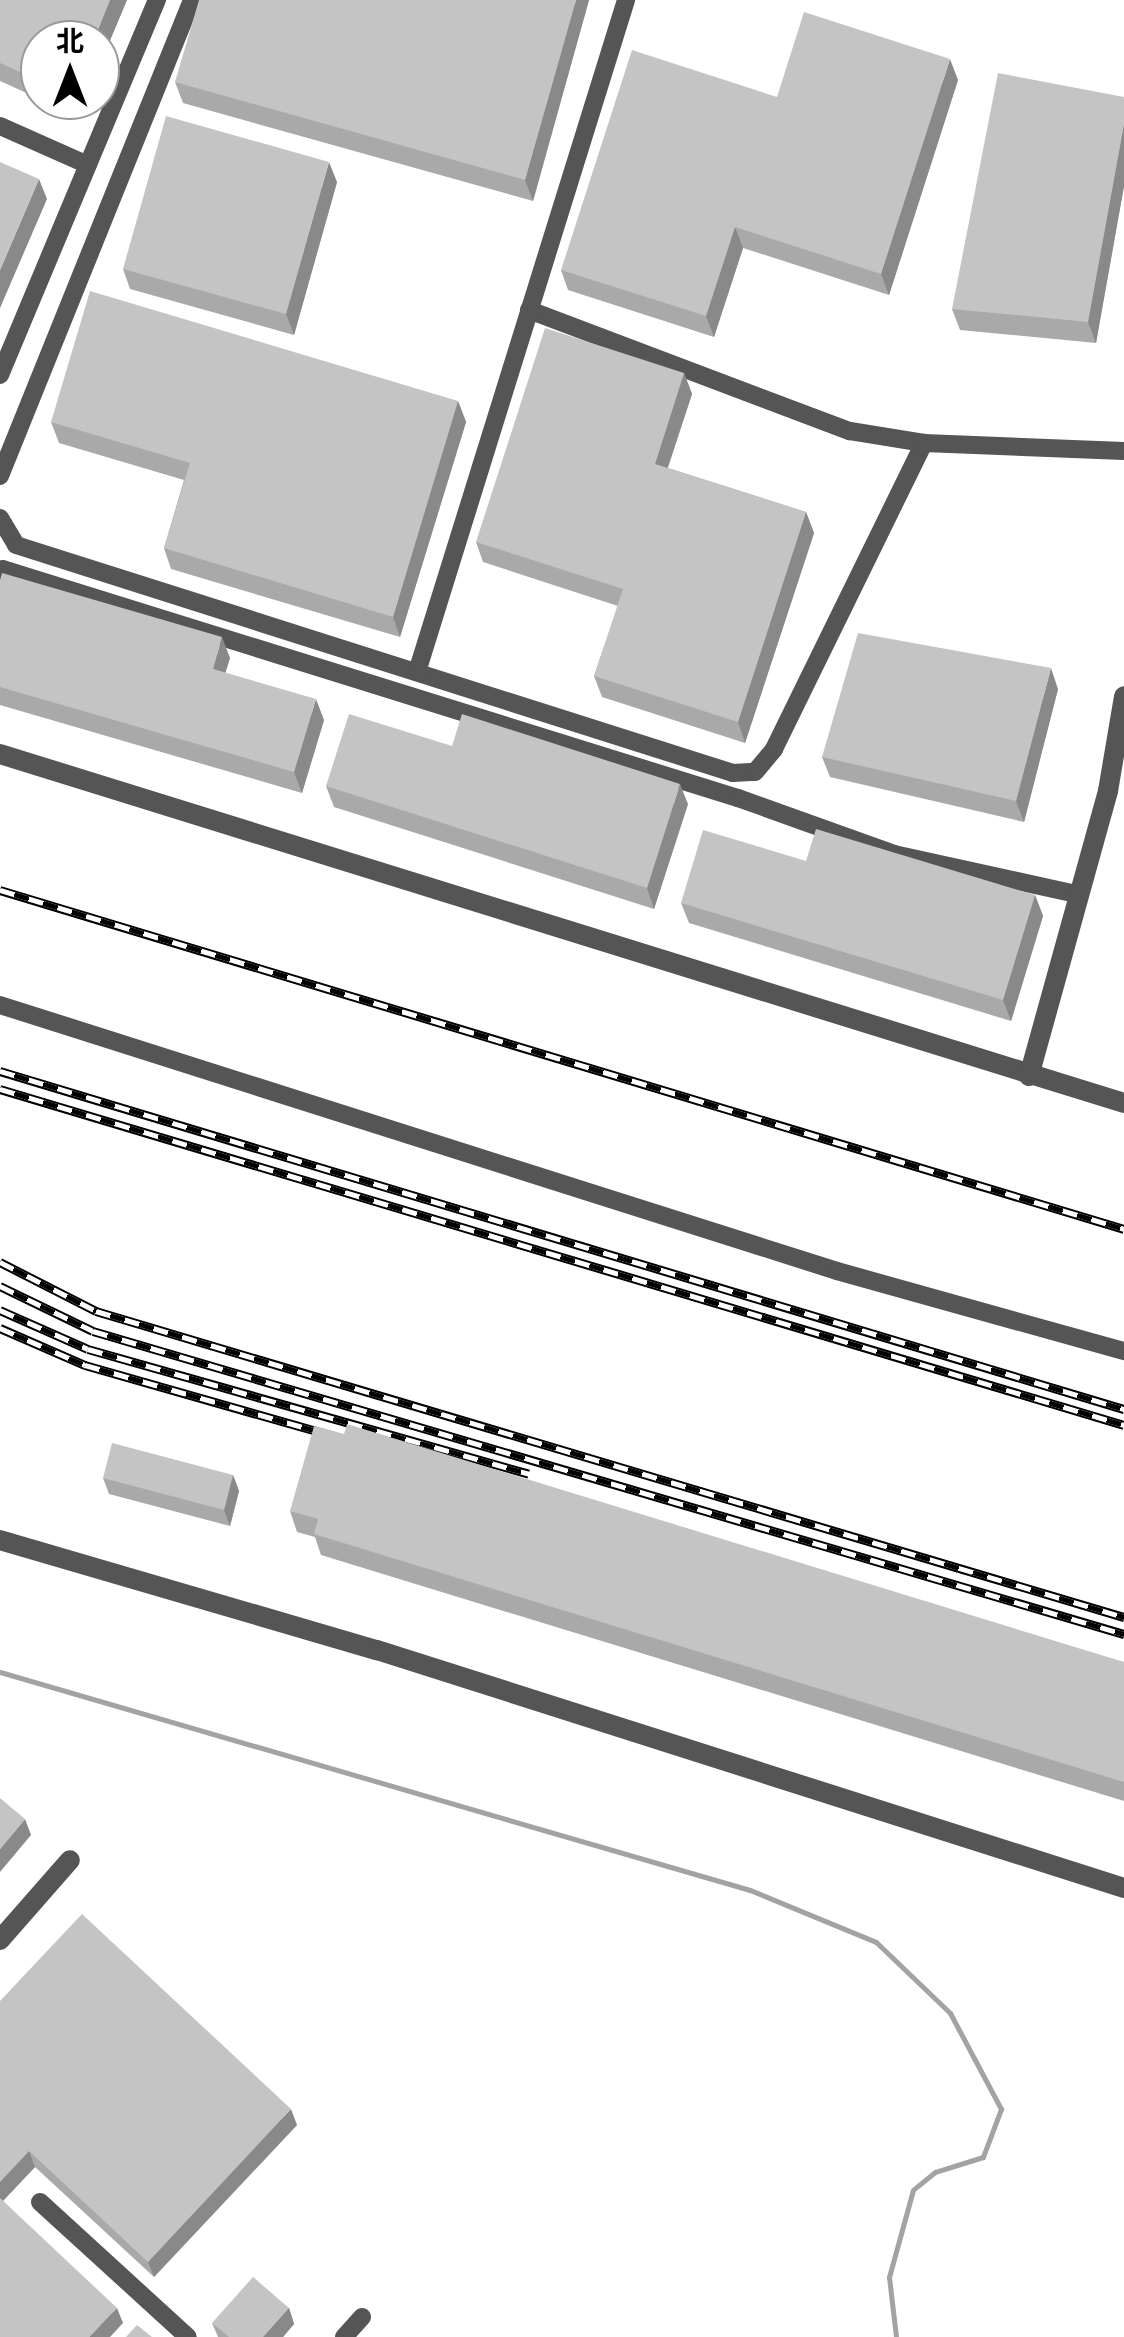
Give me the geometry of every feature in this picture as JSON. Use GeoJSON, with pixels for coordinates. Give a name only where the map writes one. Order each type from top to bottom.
{"type":"FeatureCollection","features":[{"type":"Feature","properties":{"kind":"street"},"geometry":{"type":"LineString","coordinates":[[0,375],[157,0]]}},
{"type":"Feature","properties":{"kind":"street"},"geometry":{"type":"LineString","coordinates":[[0,476],[192,0]]}},
{"type":"Feature","properties":{"kind":"street"},"geometry":{"type":"LineString","coordinates":[[416,672],[626,0]]}},
{"type":"Feature","properties":{"kind":"street"},"geometry":{"type":"LineString","coordinates":[[0,126],[88,165]]}},
{"type":"Feature","properties":{"kind":"street"},"geometry":{"type":"LineString","coordinates":[[530,310],[850,432],[924,443],[1124,450]]}},
{"type":"Feature","properties":{"kind":"street"},"geometry":{"type":"LineString","coordinates":[[0,518],[16,545],[733,773],[755,772],[774,749],[924,443]]}},
{"type":"Feature","properties":{"kind":"street"},"geometry":{"type":"LineString","coordinates":[[0,580],[3,569],[738,798],[894,854],[1080,895]]}},
{"type":"Feature","properties":{"kind":"street"},"geometry":{"type":"LineString","coordinates":[[1030,1076],[1080,895],[1124,696]]}},
{"type":"Feature","properties":{"kind":"street"},"geometry":{"type":"LineString","coordinates":[[0,754],[1124,1103]]}},
{"type":"Feature","properties":{"kind":"street"},"geometry":{"type":"LineString","coordinates":[[0,1005],[837,1270],[1124,1351]]}},
{"type":"Feature","properties":{"kind":"street"},"geometry":{"type":"LineString","coordinates":[[0,1540],[377,1650],[1124,1888]]}},
{"type":"Feature","properties":{"kind":"street"},"geometry":{"type":"LineString","coordinates":[[0,1940],[70,1860]]}},
{"type":"Feature","properties":{"kind":"street"},"geometry":{"type":"LineString","coordinates":[[40,2202],[188,2337]]}},
{"type":"Feature","properties":{"kind":"street"},"geometry":{"type":"LineString","coordinates":[[344,2337],[362,2317]]}},
{"type":"Feature","properties":{"kind":"building"},"geometry":{"type":"Polygon","coordinates":[[[0,0],[110,0],[102,20],[20,20],[20,72],[0,63],[0,0]]]}},
{"type":"Feature","properties":{"kind":"building"},"geometry":{"type":"Polygon","coordinates":[[[199,0],[576,0],[525,180],[175,82],[199,0]]]}},
{"type":"Feature","properties":{"kind":"building"},"geometry":{"type":"Polygon","coordinates":[[[804,12],[950,59],[881,274],[735,227],[706,316],[561,270],[632,50],[777,97],[804,12]]]}},
{"type":"Feature","properties":{"kind":"building"},"geometry":{"type":"Polygon","coordinates":[[[998,73],[1124,97],[1124,124],[1088,322],[952,309],[998,73]]]}},
{"type":"Feature","properties":{"kind":"building"},"geometry":{"type":"Polygon","coordinates":[[[166,116],[329,162],[286,314],[123,269],[166,116]]]}},
{"type":"Feature","properties":{"kind":"building"},"geometry":{"type":"Polygon","coordinates":[[[0,162],[39,179],[0,270],[0,162]]]}},
{"type":"Feature","properties":{"kind":"building"},"geometry":{"type":"Polygon","coordinates":[[[90,291],[458,401],[393,617],[164,548],[190,463],[51,422],[90,291]]]}},
{"type":"Feature","properties":{"kind":"building"},"geometry":{"type":"Polygon","coordinates":[[[545,328],[684,373],[655,464],[806,512],[738,722],[594,676],[623,589],[476,542],[545,328]]]}},
{"type":"Feature","properties":{"kind":"building"},"geometry":{"type":"Polygon","coordinates":[[[2,573],[222,637],[213,669],[316,699],[294,772],[0,687],[2,573]]]}},
{"type":"Feature","properties":{"kind":"building"},"geometry":{"type":"Polygon","coordinates":[[[858,633],[1051,668],[1016,801],[822,757],[858,633]]]}},
{"type":"Feature","properties":{"kind":"building"},"geometry":{"type":"Polygon","coordinates":[[[349,714],[452,746],[462,714],[680,784],[647,888],[326,786],[349,714]]]}},
{"type":"Feature","properties":{"kind":"building"},"geometry":{"type":"Polygon","coordinates":[[[816,829],[1035,895],[1003,1000],[681,903],[703,830],[806,861],[816,829]]]}},
{"type":"Feature","properties":{"kind":"building"},"geometry":{"type":"Polygon","coordinates":[[[347,1424],[1124,1662],[1124,1782],[314,1534],[318,1519],[290,1511],[314,1426],[344,1434],[347,1424]]]}},
{"type":"Feature","properties":{"kind":"building"},"geometry":{"type":"Polygon","coordinates":[[[112,1443],[233,1475],[224,1510],[103,1478],[112,1443]]]}},
{"type":"Feature","properties":{"kind":"building"},"geometry":{"type":"Polygon","coordinates":[[[0,1798],[25,1819],[0,1849],[0,1798]]]}},
{"type":"Feature","properties":{"kind":"building"},"geometry":{"type":"Polygon","coordinates":[[[82,1914],[291,2109],[148,2262],[29,2151],[0,2182],[0,2001],[82,1914]]]}},
{"type":"Feature","properties":{"kind":"building"},"geometry":{"type":"Polygon","coordinates":[[[0,2198],[117,2308],[89,2337],[0,2337],[0,2198]]]}},
{"type":"Feature","properties":{"kind":"building"},"geometry":{"type":"Polygon","coordinates":[[[253,2277],[289,2308],[263,2337],[229,2337],[212,2323],[253,2277]]]}},
{"type":"Feature","properties":{"kind":"building"},"geometry":{"type":"Polygon","coordinates":[[[137,2325],[152,2337],[126,2337],[137,2325]]]}},
{"type":"Feature","properties":{"kind":"waterway"},"geometry":{"type":"LineString","coordinates":[[0,1672],[750,1890],[876,1942],[950,2013],[1001,2109],[983,2157],[935,2172],[913,2190],[889,2277],[896,2337]]}},
{"type":"Feature","properties":{"kind":"railway"},"geometry":{"type":"LineString","coordinates":[[0,890],[1124,1229]]}},
{"type":"Feature","properties":{"kind":"railway"},"geometry":{"type":"LineString","coordinates":[[0,1071],[1124,1409]]}},
{"type":"Feature","properties":{"kind":"railway"},"geometry":{"type":"LineString","coordinates":[[0,1089],[1124,1425]]}},
{"type":"Feature","properties":{"kind":"railway"},"geometry":{"type":"LineString","coordinates":[[0,1262],[96,1311],[1124,1617]]}},
{"type":"Feature","properties":{"kind":"railway"},"geometry":{"type":"LineString","coordinates":[[0,1286],[93,1331],[1124,1634]]}},
{"type":"Feature","properties":{"kind":"railway"},"geometry":{"type":"LineString","coordinates":[[0,1310],[88,1349],[529,1474]]}},
{"type":"Feature","properties":{"kind":"railway"},"geometry":{"type":"LineString","coordinates":[[0,1328],[85,1365],[337,1437]]}}]}
